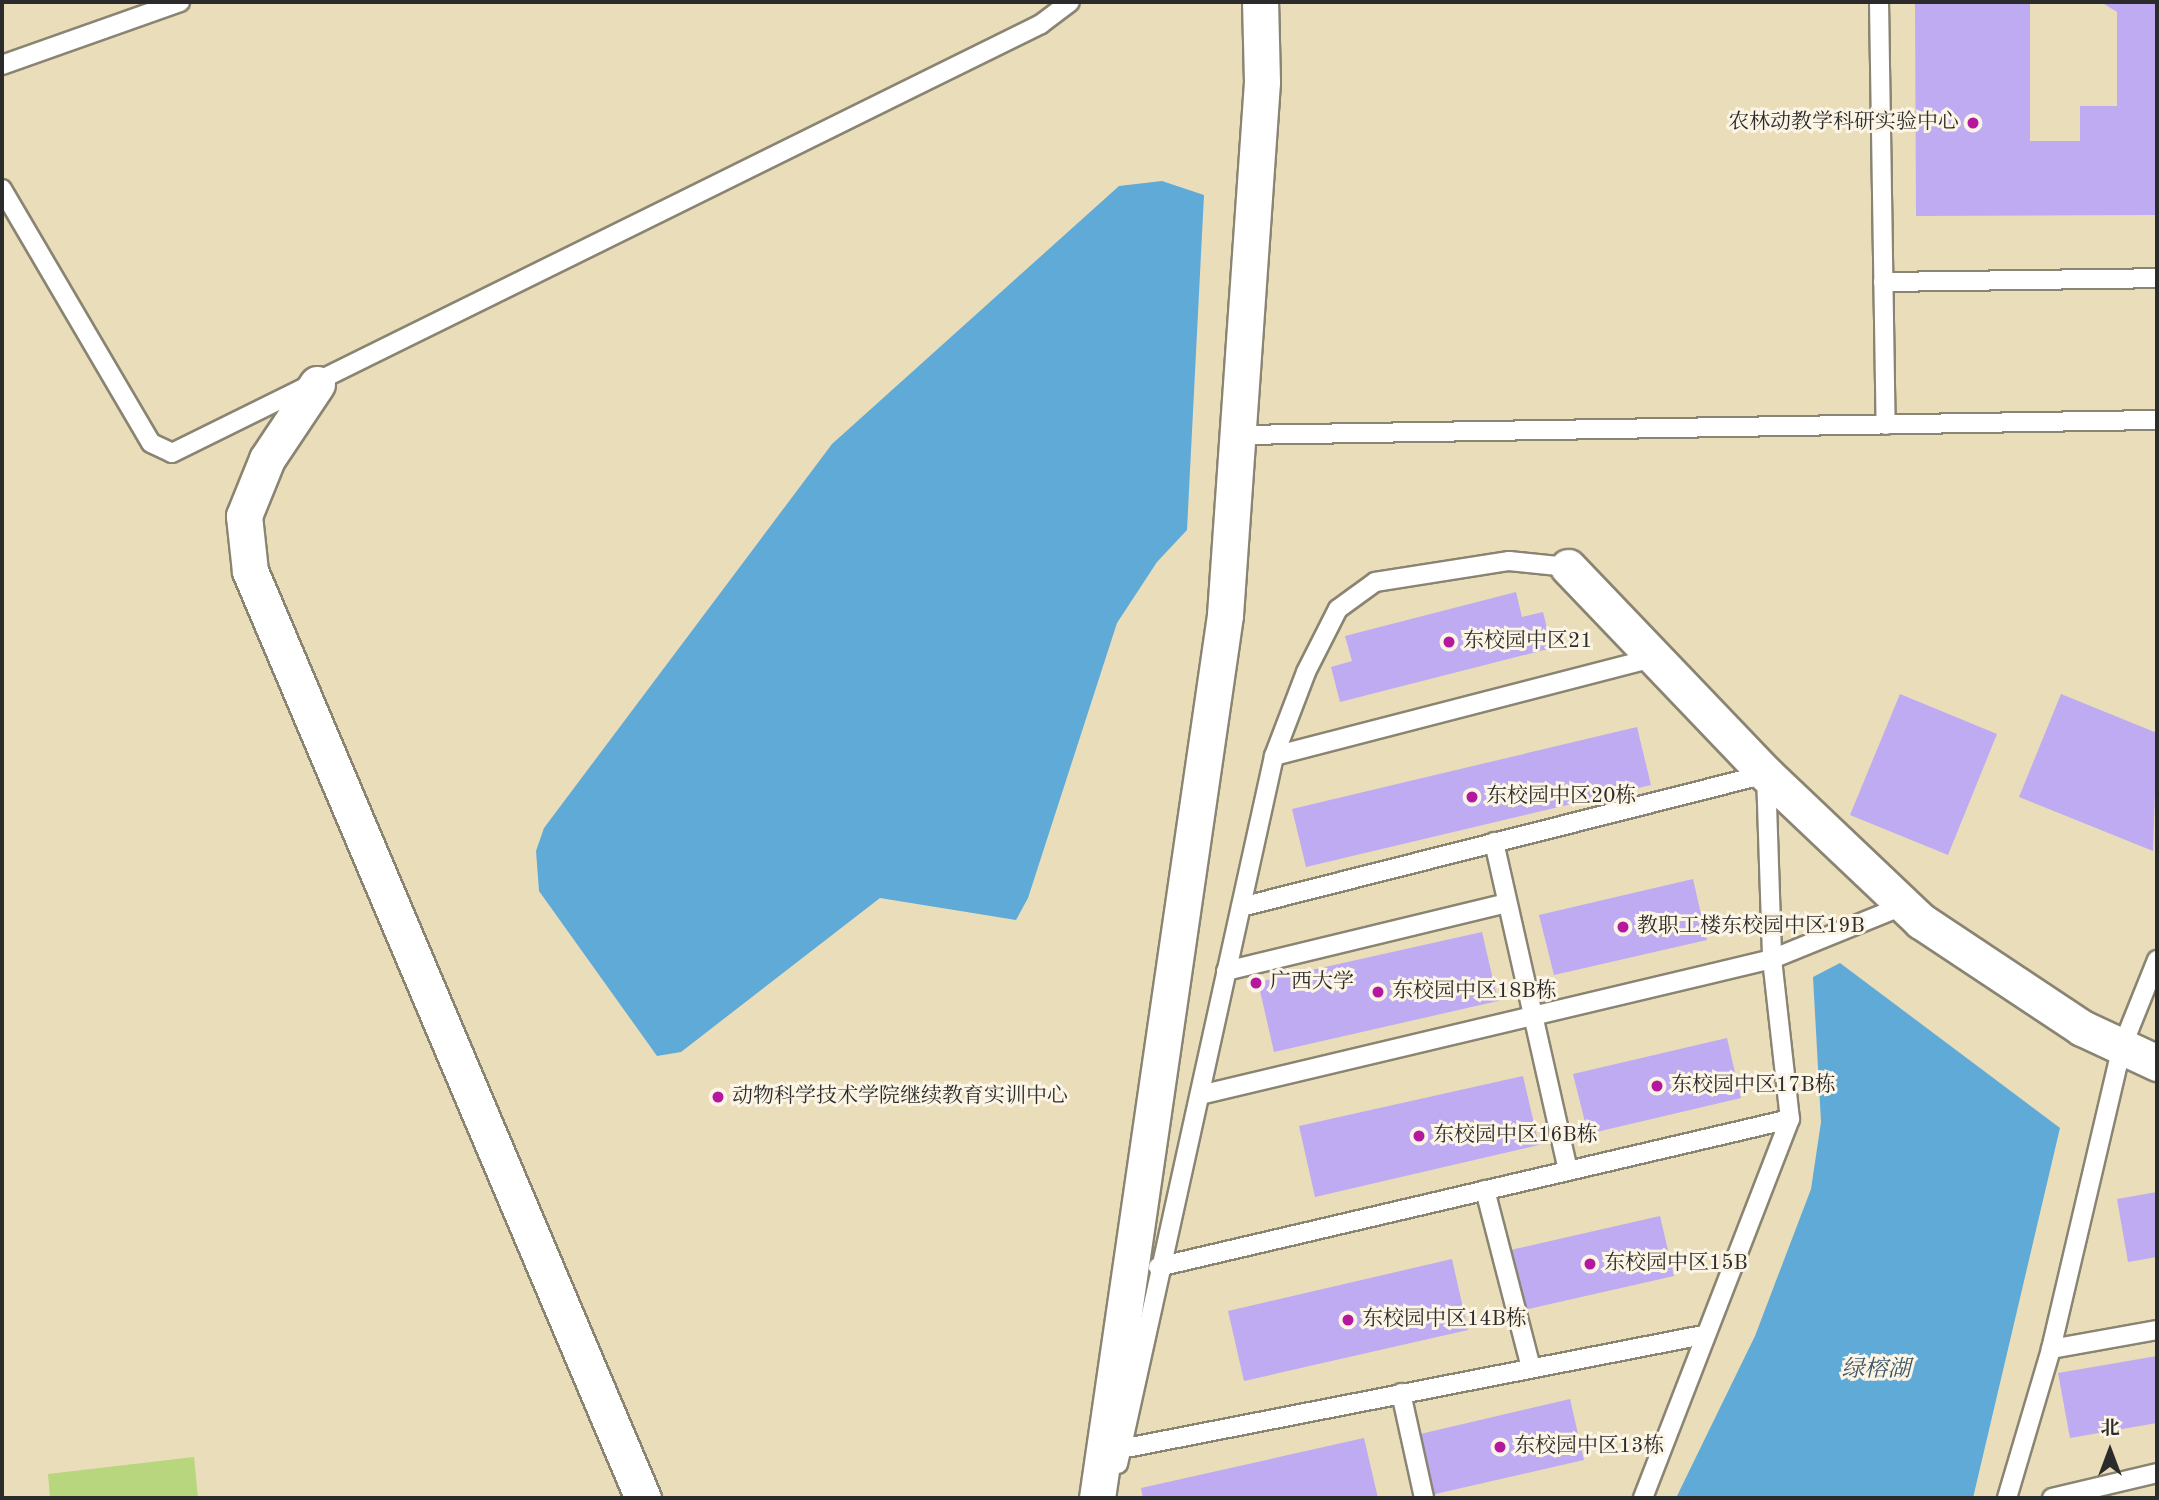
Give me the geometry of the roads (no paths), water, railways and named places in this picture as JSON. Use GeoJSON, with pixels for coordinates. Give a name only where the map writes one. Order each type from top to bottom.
{"type":"FeatureCollection","features":[{"type":"Feature","properties":{"kind":"street"},"geometry":{"type":"LineString","coordinates":[[1097,1498],[1225,615],[1241,435],[1262,82],[1260,2]]}},
{"type":"Feature","properties":{"kind":"street"},"geometry":{"type":"LineString","coordinates":[[317,384],[267,458],[244,516],[250,571],[643,1498]]}},
{"type":"Feature","properties":{"kind":"street"},"geometry":{"type":"LineString","coordinates":[[1569,567],[1766,774],[1905,905],[2082,1028],[2157,1063]]}},
{"type":"Feature","properties":{"kind":"lane"},"geometry":{"type":"LineString","coordinates":[[2,189],[151,443],[172,453],[317,384],[1041,24],[1070,2]]}},
{"type":"Feature","properties":{"kind":"lane"},"geometry":{"type":"LineString","coordinates":[[1879,2],[1886,425]]}},
{"type":"Feature","properties":{"kind":"lane"},"geometry":{"type":"LineString","coordinates":[[2,65],[170,4]]}},
{"type":"Feature","properties":{"kind":"lane"},"geometry":{"type":"LineString","coordinates":[[1883,282],[2157,278]]}},
{"type":"Feature","properties":{"kind":"lane"},"geometry":{"type":"LineString","coordinates":[[1241,435],[2157,420]]}},
{"type":"Feature","properties":{"kind":"lane"},"geometry":{"type":"LineString","coordinates":[[1110,1498],[1158,1267],[1200,1095],[1274,756],[1338,609],[1375,582],[1509,561],[1569,567]]}},
{"type":"Feature","properties":{"kind":"lane"},"geometry":{"type":"LineString","coordinates":[[1274,756],[1654,658]]}},
{"type":"Feature","properties":{"kind":"lane"},"geometry":{"type":"LineString","coordinates":[[1241,906],[1766,774],[1772,960],[1790,1119],[1703,1335],[1643,1498]]}},
{"type":"Feature","properties":{"kind":"lane"},"geometry":{"type":"LineString","coordinates":[[1494,842],[1504,904],[1529,1016],[1568,1171]]}},
{"type":"Feature","properties":{"kind":"lane"},"geometry":{"type":"LineString","coordinates":[[1226,971],[1504,904]]}},
{"type":"Feature","properties":{"kind":"lane"},"geometry":{"type":"LineString","coordinates":[[1200,1095],[1772,960],[1905,905]]}},
{"type":"Feature","properties":{"kind":"lane"},"geometry":{"type":"LineString","coordinates":[[2007,1498],[2051,1349],[2122,1047],[2157,960]]}},
{"type":"Feature","properties":{"kind":"lane"},"geometry":{"type":"LineString","coordinates":[[1158,1267],[1790,1119]]}},
{"type":"Feature","properties":{"kind":"lane"},"geometry":{"type":"LineString","coordinates":[[1485,1190],[1531,1368]]}},
{"type":"Feature","properties":{"kind":"lane"},"geometry":{"type":"LineString","coordinates":[[2051,1349],[2157,1330]]}},
{"type":"Feature","properties":{"kind":"lane"},"geometry":{"type":"LineString","coordinates":[[1121,1449],[1703,1335]]}},
{"type":"Feature","properties":{"kind":"lane"},"geometry":{"type":"LineString","coordinates":[[1401,1393],[1424,1498]]}},
{"type":"Feature","properties":{"kind":"lane"},"geometry":{"type":"LineString","coordinates":[[2052,1498],[2157,1473]]}},
{"type":"Feature","properties":{"kind":"water"},"geometry":{"type":"Polygon","coordinates":[[[1162,181],[1204,195],[1187,530],[1157,562],[1117,623],[1028,898],[1016,920],[880,898],[681,1052],[657,1056],[539,891],[536,851],[544,828],[832,444],[1119,186],[1162,181]]]}},
{"type":"Feature","properties":{"kind":"water","name":"绿榕湖"},"geometry":{"type":"Polygon","coordinates":[[[1840,963],[2060,1128],[1973,1498],[1676,1498],[1755,1336],[1811,1189],[1821,1122],[1813,977],[1840,963]]]}},
{"type":"Feature","properties":{"kind":"place","name":"农林动教学科研实验中心"},"geometry":{"type":"Point","coordinates":[1973,123]}},
{"type":"Feature","properties":{"kind":"place","name":"东校园中区21"},"geometry":{"type":"Point","coordinates":[1449,642]}},
{"type":"Feature","properties":{"kind":"place","name":"东校园中区20栋"},"geometry":{"type":"Point","coordinates":[1472,797]}},
{"type":"Feature","properties":{"kind":"place","name":"教职工楼东校园中区19B"},"geometry":{"type":"Point","coordinates":[1623,927]}},
{"type":"Feature","properties":{"kind":"place","name":"广西大学"},"geometry":{"type":"Point","coordinates":[1256,983]}},
{"type":"Feature","properties":{"kind":"place","name":"东校园中区18B栋"},"geometry":{"type":"Point","coordinates":[1378,992]}},
{"type":"Feature","properties":{"kind":"place","name":"东校园中区17B栋"},"geometry":{"type":"Point","coordinates":[1657,1086]}},
{"type":"Feature","properties":{"kind":"place","name":"动物科学技术学院继续教育实训中心"},"geometry":{"type":"Point","coordinates":[718,1097]}},
{"type":"Feature","properties":{"kind":"place","name":"东校园中区16B栋"},"geometry":{"type":"Point","coordinates":[1419,1136]}},
{"type":"Feature","properties":{"kind":"place","name":"东校园中区15B"},"geometry":{"type":"Point","coordinates":[1590,1264]}},
{"type":"Feature","properties":{"kind":"place","name":"东校园中区14B栋"},"geometry":{"type":"Point","coordinates":[1348,1320]}},
{"type":"Feature","properties":{"kind":"place","name":"东校园中区13栋"},"geometry":{"type":"Point","coordinates":[1500,1447]}}]}
